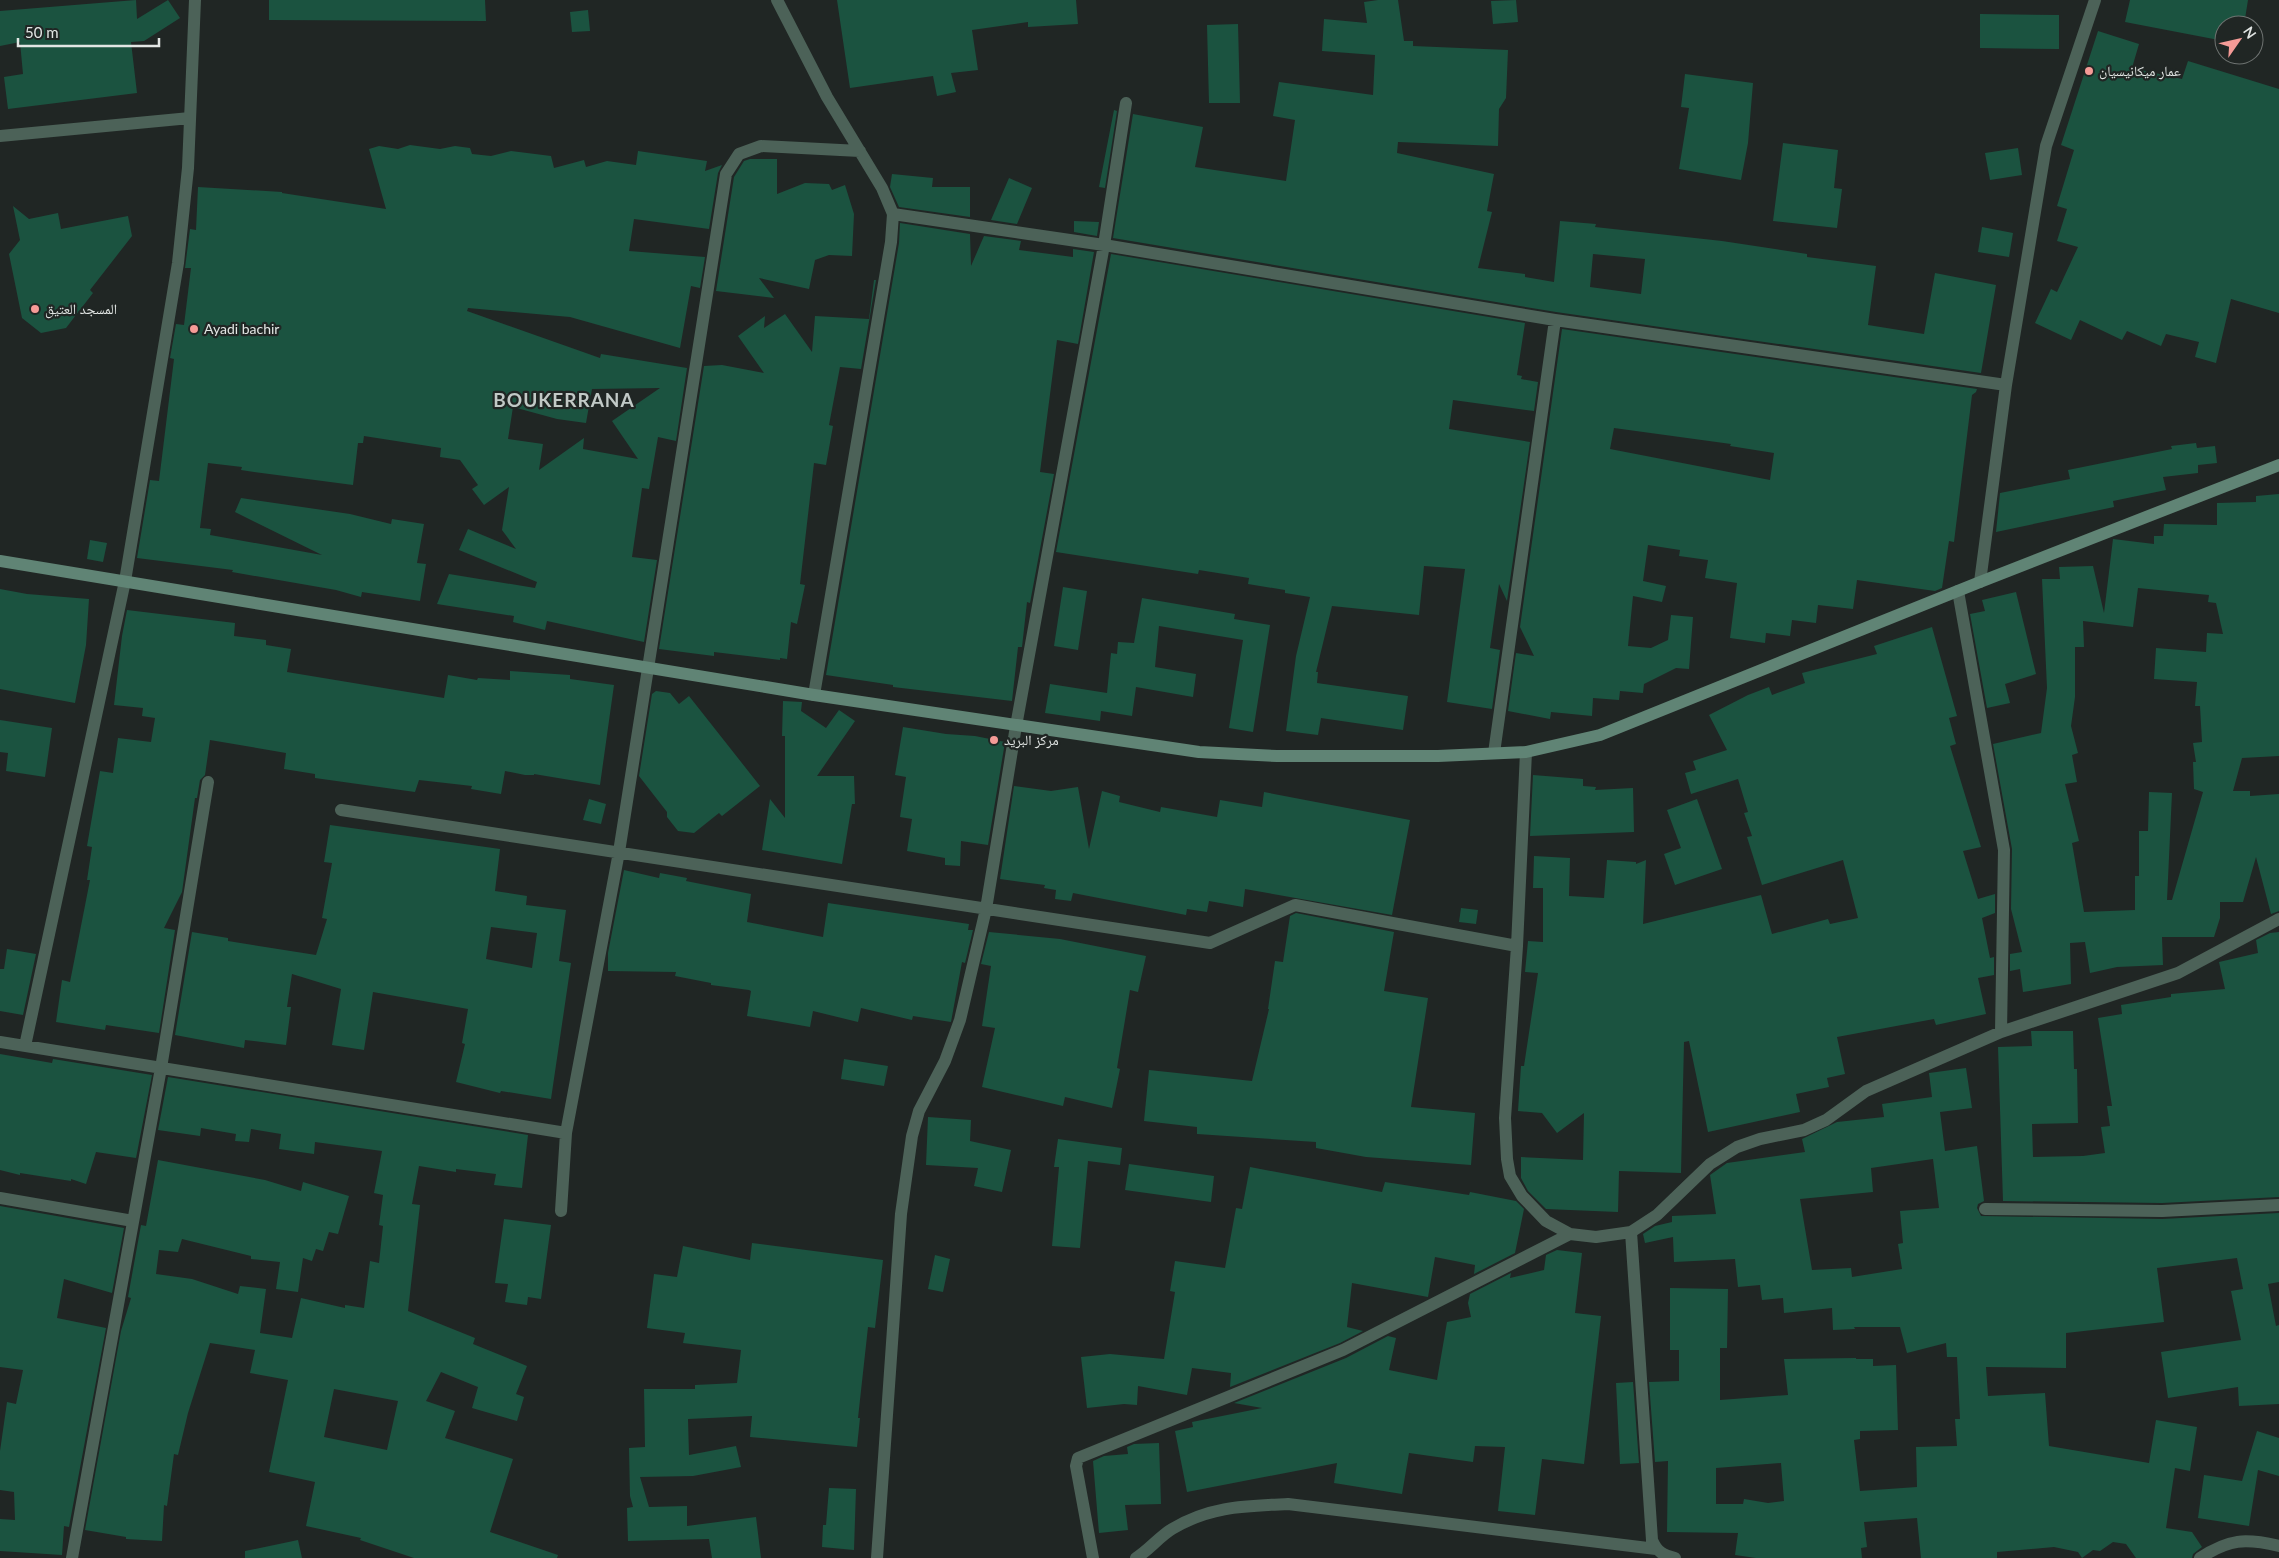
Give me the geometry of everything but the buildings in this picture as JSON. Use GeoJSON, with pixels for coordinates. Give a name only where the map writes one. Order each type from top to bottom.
{"type":"FeatureCollection","features":[{"type":"Feature","properties":{"kind":"street"},"geometry":{"type":"LineString","coordinates":[[25,1046],[125,581],[178,263],[188,168],[195,0]]}},
{"type":"Feature","properties":{"kind":"street"},"geometry":{"type":"LineString","coordinates":[[777,0],[827,96],[882,188],[893,214],[889,252],[814,694]]}},
{"type":"Feature","properties":{"kind":"street"},"geometry":{"type":"LineString","coordinates":[[1980,582],[2006,385],[2046,146],[2095,0]]}},
{"type":"Feature","properties":{"kind":"street"},"geometry":{"type":"LineString","coordinates":[[877,1558],[901,1214],[912,1136],[919,1111],[945,1061],[960,1020],[986,909],[1016,726],[1104,245],[1126,103]]}},
{"type":"Feature","properties":{"kind":"street"},"geometry":{"type":"LineString","coordinates":[[0,136],[190,118]]}},
{"type":"Feature","properties":{"kind":"street"},"geometry":{"type":"LineString","coordinates":[[561,1211],[566,1133],[619,852],[726,174],[739,154],[761,146],[860,151]]}},
{"type":"Feature","properties":{"kind":"street"},"geometry":{"type":"LineString","coordinates":[[893,214],[1104,245],[1555,320],[2006,385]]}},
{"type":"Feature","properties":{"kind":"street"},"geometry":{"type":"LineString","coordinates":[[1494,753],[1555,320]]}},
{"type":"Feature","properties":{"kind":"street"},"geometry":{"type":"LineString","coordinates":[[0,561],[814,694],[1016,726],[1199,752],[1277,756],[1438,756],[1526,752],[1600,735],[1980,582],[2279,466]]}},
{"type":"Feature","properties":{"kind":"street"},"geometry":{"type":"LineString","coordinates":[[1958,591],[2004,850],[2001,1032]]}},
{"type":"Feature","properties":{"kind":"street"},"geometry":{"type":"LineString","coordinates":[[1526,752],[1517,946],[1505,1118],[1507,1159],[1510,1176],[1522,1196],[1546,1221],[1570,1234],[1596,1237],[1631,1232],[1657,1215],[1710,1164],[1737,1147],[1760,1139],[1804,1130],[1826,1120],[1866,1090],[2001,1032],[2178,973],[2279,919]]}},
{"type":"Feature","properties":{"kind":"street"},"geometry":{"type":"LineString","coordinates":[[72,1558],[161,1068],[208,782]]}},
{"type":"Feature","properties":{"kind":"street"},"geometry":{"type":"LineString","coordinates":[[341,810],[1210,944],[1295,904],[1517,946]]}},
{"type":"Feature","properties":{"kind":"street"},"geometry":{"type":"LineString","coordinates":[[0,1042],[566,1133]]}},
{"type":"Feature","properties":{"kind":"street"},"geometry":{"type":"LineString","coordinates":[[0,1198],[133,1221]]}},
{"type":"Feature","properties":{"kind":"street"},"geometry":{"type":"LineString","coordinates":[[1985,1209],[2162,1211],[2279,1206]]}},
{"type":"Feature","properties":{"kind":"street"},"geometry":{"type":"LineString","coordinates":[[1631,1232],[1652,1540],[1656,1549]]}},
{"type":"Feature","properties":{"kind":"street"},"geometry":{"type":"LineString","coordinates":[[1093,1558],[1076,1466],[1078,1458],[1343,1350],[1570,1234]]}},
{"type":"Feature","properties":{"kind":"street"},"geometry":{"type":"LineString","coordinates":[[1136,1558],[1171,1530],[1203,1513],[1236,1506],[1288,1504],[1656,1549],[1665,1555],[1675,1558]]}},
{"type":"Feature","properties":{"kind":"street"},"geometry":{"type":"LineString","coordinates":[[2200,1558],[2219,1546],[2234,1541],[2256,1540],[2279,1546]]}},
{"type":"Feature","properties":{"kind":"place","name":"عمار ميكانيسيان"},"geometry":{"type":"Point","coordinates":[2089,71]}},
{"type":"Feature","properties":{"kind":"place","name":"المسجد العتيق"},"geometry":{"type":"Point","coordinates":[35,309]}},
{"type":"Feature","properties":{"kind":"place","name":"Ayadi bachir"},"geometry":{"type":"Point","coordinates":[194,329]}},
{"type":"Feature","properties":{"kind":"place","name":"مركز البريد"},"geometry":{"type":"Point","coordinates":[994,740]}},
{"type":"Feature","properties":{"kind":"district","name":"BOUKERRANA"},"geometry":{"type":"Point","coordinates":[564,400]}}]}
